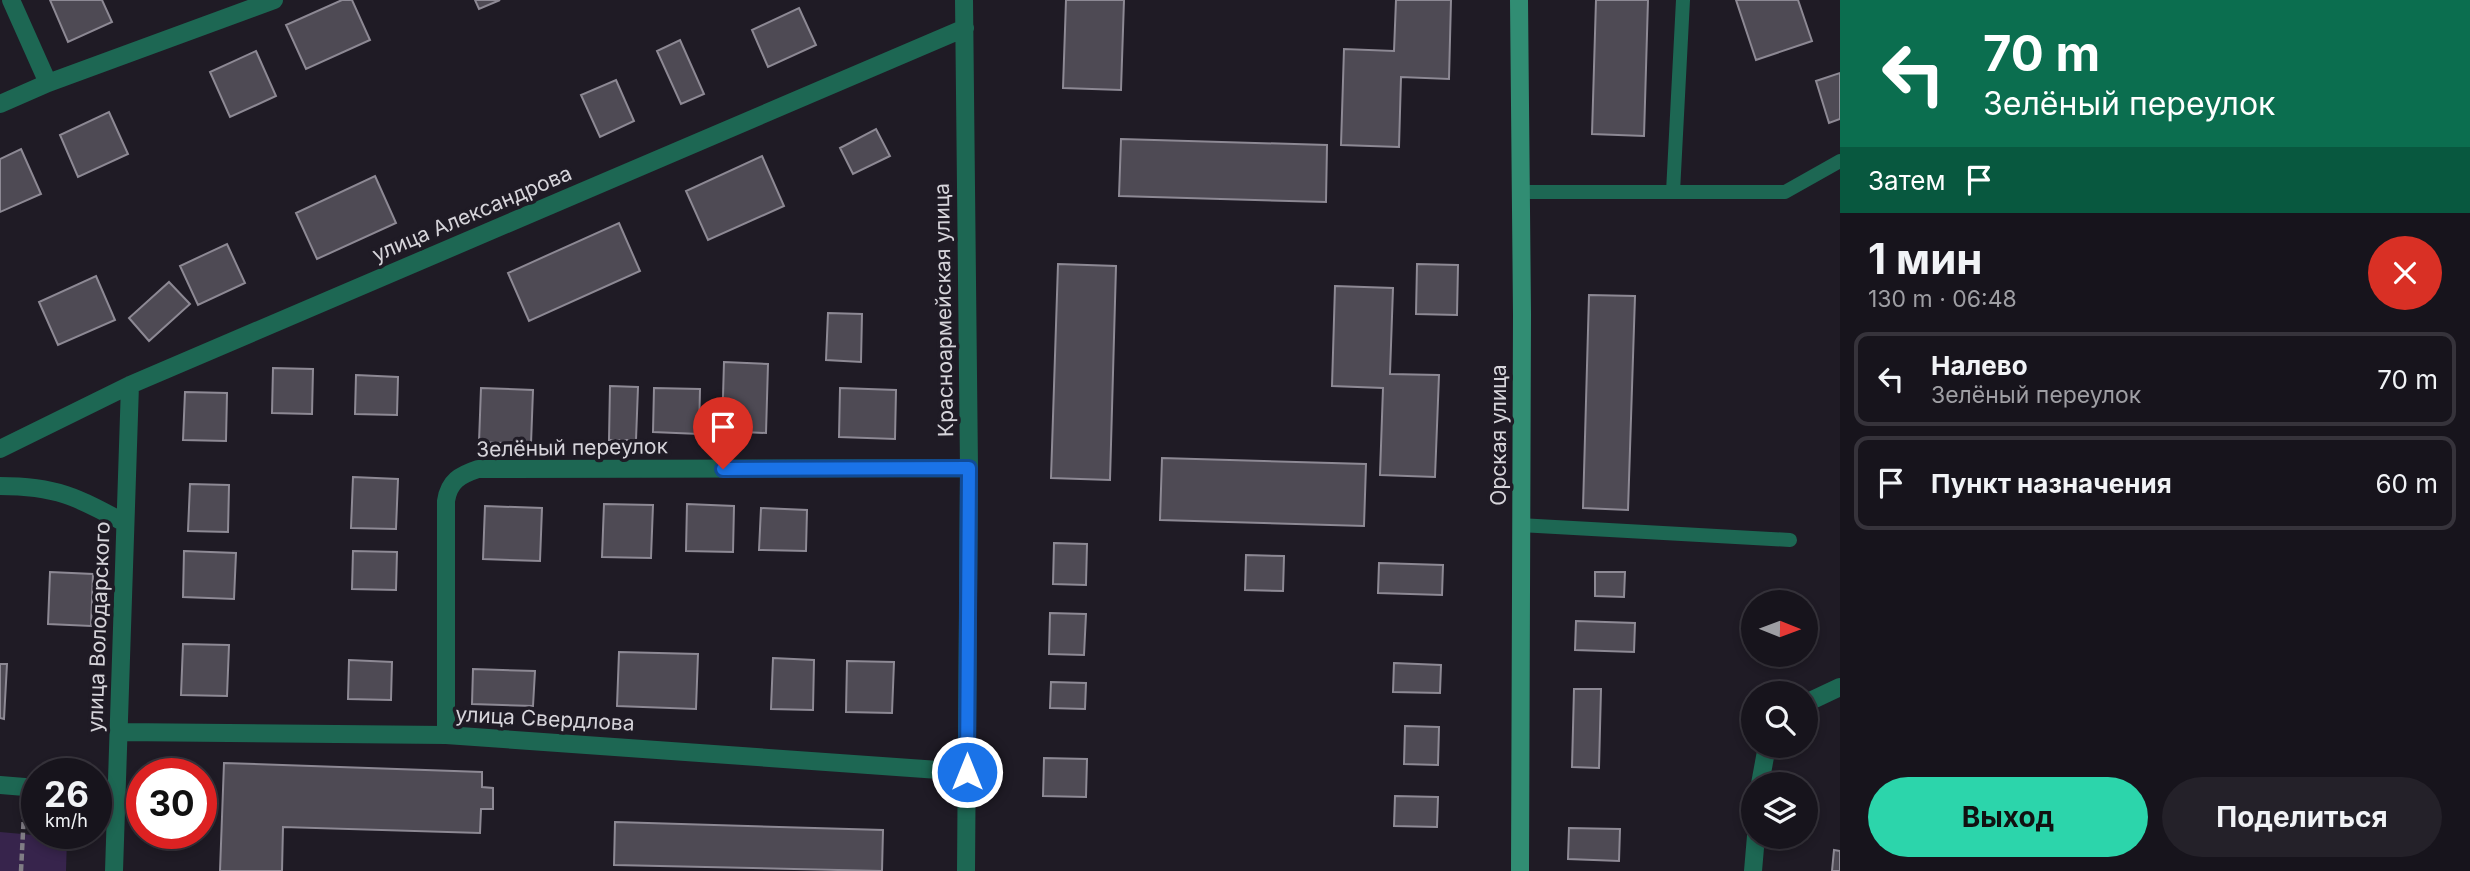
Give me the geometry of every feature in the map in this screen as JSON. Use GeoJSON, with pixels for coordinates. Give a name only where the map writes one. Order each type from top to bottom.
{"type":"FeatureCollection","features":[{"type":"Feature","properties":{"kind":"street"},"geometry":{"type":"LineString","coordinates":[[10,0],[48,83]]}},
{"type":"Feature","properties":{"kind":"street"},"geometry":{"type":"LineString","coordinates":[[0,104],[48,83],[274,0]]}},
{"type":"Feature","properties":{"kind":"street","name":"Красноармейская улица"},"geometry":{"type":"LineString","coordinates":[[964,0],[969,468],[966,871]]}},
{"type":"Feature","properties":{"kind":"street","name":"Орская улица"},"geometry":{"type":"LineString","coordinates":[[1519,0],[1520,871]]}},
{"type":"Feature","properties":{"kind":"street","name":"улица Александрова"},"geometry":{"type":"LineString","coordinates":[[0,449],[130,385],[965,28]]}},
{"type":"Feature","properties":{"kind":"street","name":"улица Володарского"},"geometry":{"type":"LineString","coordinates":[[114,871],[130,385]]}},
{"type":"Feature","properties":{"kind":"street","name":"Зелёный переулок"},"geometry":{"type":"LineString","coordinates":[[446,735],[446,501],[448,489],[454,480],[478,469],[969,468]]}},
{"type":"Feature","properties":{"kind":"street"},"geometry":{"type":"LineString","coordinates":[[0,486],[38,486],[73,495],[125,523]]}},
{"type":"Feature","properties":{"kind":"street"},"geometry":{"type":"LineString","coordinates":[[1818,698],[1840,687]]}},
{"type":"Feature","properties":{"kind":"street","name":"улица Свердлова"},"geometry":{"type":"LineString","coordinates":[[119,732],[446,735],[967,772]]}},
{"type":"Feature","properties":{"kind":"street"},"geometry":{"type":"LineString","coordinates":[[0,785],[21,787]]}},
{"type":"Feature","properties":{"kind":"street"},"geometry":{"type":"LineString","coordinates":[[112,793],[117,793]]}},
{"type":"Feature","properties":{"kind":"street"},"geometry":{"type":"LineString","coordinates":[[1753,871],[1755,849]]}},
{"type":"Feature","properties":{"kind":"lane"},"geometry":{"type":"LineString","coordinates":[[1673,192],[1683,0]]}},
{"type":"Feature","properties":{"kind":"lane"},"geometry":{"type":"LineString","coordinates":[[1521,192],[1785,192],[1840,161]]}},
{"type":"Feature","properties":{"kind":"lane"},"geometry":{"type":"LineString","coordinates":[[1521,525],[1790,540]]}},
{"type":"Feature","properties":{"kind":"path"},"geometry":{"type":"LineString","coordinates":[[21,871],[22,849]]}},
{"type":"Feature","properties":{"kind":"shaded area"},"geometry":{"type":"Polygon","coordinates":[[[0,832],[21,834],[21,849],[67,849],[66,871],[0,871],[0,832]]]}},
{"type":"Feature","properties":{"kind":"building"},"geometry":{"type":"Polygon","coordinates":[[[50,0],[102,0],[112,22],[68,42],[50,0]]]}},
{"type":"Feature","properties":{"kind":"building"},"geometry":{"type":"Polygon","coordinates":[[[342,0],[352,0],[370,40],[306,69],[286,25],[342,0]]]}},
{"type":"Feature","properties":{"kind":"building"},"geometry":{"type":"Polygon","coordinates":[[[475,0],[500,0],[479,9],[475,0]]]}},
{"type":"Feature","properties":{"kind":"building"},"geometry":{"type":"Polygon","coordinates":[[[1066,0],[1124,0],[1121,90],[1063,88],[1066,0]]]}},
{"type":"Feature","properties":{"kind":"building"},"geometry":{"type":"Polygon","coordinates":[[[1396,0],[1451,0],[1449,79],[1401,77],[1399,147],[1341,145],[1344,49],[1394,51],[1396,0]]]}},
{"type":"Feature","properties":{"kind":"building"},"geometry":{"type":"Polygon","coordinates":[[[1596,0],[1648,0],[1644,136],[1592,134],[1596,0]]]}},
{"type":"Feature","properties":{"kind":"building"},"geometry":{"type":"Polygon","coordinates":[[[1736,0],[1798,0],[1812,41],[1756,60],[1736,0]]]}},
{"type":"Feature","properties":{"kind":"building"},"geometry":{"type":"Polygon","coordinates":[[[799,8],[816,45],[768,67],[752,30],[799,8]]]}},
{"type":"Feature","properties":{"kind":"building"},"geometry":{"type":"Polygon","coordinates":[[[680,40],[704,94],[681,104],[657,51],[680,40]]]}},
{"type":"Feature","properties":{"kind":"building"},"geometry":{"type":"Polygon","coordinates":[[[256,51],[276,96],[230,117],[210,72],[256,51]]]}},
{"type":"Feature","properties":{"kind":"building"},"geometry":{"type":"Polygon","coordinates":[[[1840,73],[1840,119],[1829,123],[1816,81],[1840,73]]]}},
{"type":"Feature","properties":{"kind":"building"},"geometry":{"type":"Polygon","coordinates":[[[616,80],[634,121],[600,137],[581,95],[616,80]]]}},
{"type":"Feature","properties":{"kind":"building"},"geometry":{"type":"Polygon","coordinates":[[[109,112],[128,154],[78,177],[60,135],[109,112]]]}},
{"type":"Feature","properties":{"kind":"building"},"geometry":{"type":"Polygon","coordinates":[[[876,129],[890,156],[853,174],[840,148],[876,129]]]}},
{"type":"Feature","properties":{"kind":"building"},"geometry":{"type":"Polygon","coordinates":[[[1121,139],[1327,145],[1326,202],[1119,196],[1121,139]]]}},
{"type":"Feature","properties":{"kind":"building"},"geometry":{"type":"Polygon","coordinates":[[[21,149],[41,194],[0,212],[0,159],[21,149]]]}},
{"type":"Feature","properties":{"kind":"building"},"geometry":{"type":"Polygon","coordinates":[[[762,156],[784,206],[708,240],[686,191],[762,156]]]}},
{"type":"Feature","properties":{"kind":"building"},"geometry":{"type":"Polygon","coordinates":[[[375,176],[396,223],[317,259],[296,213],[375,176]]]}},
{"type":"Feature","properties":{"kind":"building"},"geometry":{"type":"Polygon","coordinates":[[[619,223],[640,271],[529,321],[508,273],[619,223]]]}},
{"type":"Feature","properties":{"kind":"building"},"geometry":{"type":"Polygon","coordinates":[[[227,244],[245,283],[198,305],[180,266],[227,244]]]}},
{"type":"Feature","properties":{"kind":"building"},"geometry":{"type":"Polygon","coordinates":[[[1058,264],[1116,266],[1110,480],[1051,478],[1058,264]]]}},
{"type":"Feature","properties":{"kind":"building"},"geometry":{"type":"Polygon","coordinates":[[[1417,264],[1458,265],[1457,315],[1416,314],[1417,264]]]}},
{"type":"Feature","properties":{"kind":"building"},"geometry":{"type":"Polygon","coordinates":[[[96,276],[115,320],[58,345],[39,302],[96,276]]]}},
{"type":"Feature","properties":{"kind":"building"},"geometry":{"type":"Polygon","coordinates":[[[169,282],[190,304],[149,341],[129,318],[169,282]]]}},
{"type":"Feature","properties":{"kind":"building"},"geometry":{"type":"Polygon","coordinates":[[[1335,286],[1393,288],[1390,374],[1439,375],[1435,477],[1380,475],[1383,388],[1332,386],[1335,286]]]}},
{"type":"Feature","properties":{"kind":"building"},"geometry":{"type":"Polygon","coordinates":[[[1589,295],[1635,296],[1628,510],[1583,508],[1589,295]]]}},
{"type":"Feature","properties":{"kind":"building"},"geometry":{"type":"Polygon","coordinates":[[[828,313],[862,314],[861,362],[826,360],[828,313]]]}},
{"type":"Feature","properties":{"kind":"building"},"geometry":{"type":"Polygon","coordinates":[[[724,362],[768,364],[766,433],[722,431],[724,362]]]}},
{"type":"Feature","properties":{"kind":"building"},"geometry":{"type":"Polygon","coordinates":[[[273,368],[313,369],[312,414],[272,413],[273,368]]]}},
{"type":"Feature","properties":{"kind":"building"},"geometry":{"type":"Polygon","coordinates":[[[356,375],[398,377],[397,415],[355,414],[356,375]]]}},
{"type":"Feature","properties":{"kind":"building"},"geometry":{"type":"Polygon","coordinates":[[[610,386],[638,387],[636,440],[609,440],[610,386]]]}},
{"type":"Feature","properties":{"kind":"building"},"geometry":{"type":"Polygon","coordinates":[[[481,388],[533,390],[531,444],[479,442],[481,388]]]}},
{"type":"Feature","properties":{"kind":"building"},"geometry":{"type":"Polygon","coordinates":[[[654,388],[700,389],[699,434],[653,432],[654,388]]]}},
{"type":"Feature","properties":{"kind":"building"},"geometry":{"type":"Polygon","coordinates":[[[840,388],[896,390],[895,439],[839,437],[840,388]]]}},
{"type":"Feature","properties":{"kind":"building"},"geometry":{"type":"Polygon","coordinates":[[[185,392],[227,393],[226,441],[183,440],[185,392]]]}},
{"type":"Feature","properties":{"kind":"building"},"geometry":{"type":"Polygon","coordinates":[[[1162,458],[1366,464],[1364,526],[1160,520],[1162,458]]]}},
{"type":"Feature","properties":{"kind":"building"},"geometry":{"type":"Polygon","coordinates":[[[353,477],[398,479],[396,529],[351,528],[353,477]]]}},
{"type":"Feature","properties":{"kind":"building"},"geometry":{"type":"Polygon","coordinates":[[[190,484],[229,485],[228,532],[188,531],[190,484]]]}},
{"type":"Feature","properties":{"kind":"building"},"geometry":{"type":"Polygon","coordinates":[[[604,504],[653,505],[651,558],[602,557],[604,504]]]}},
{"type":"Feature","properties":{"kind":"building"},"geometry":{"type":"Polygon","coordinates":[[[687,504],[734,506],[733,552],[686,551],[687,504]]]}},
{"type":"Feature","properties":{"kind":"building"},"geometry":{"type":"Polygon","coordinates":[[[485,506],[542,508],[540,561],[483,559],[485,506]]]}},
{"type":"Feature","properties":{"kind":"building"},"geometry":{"type":"Polygon","coordinates":[[[761,508],[807,510],[806,551],[759,550],[761,508]]]}},
{"type":"Feature","properties":{"kind":"building"},"geometry":{"type":"Polygon","coordinates":[[[1054,543],[1087,544],[1086,585],[1053,584],[1054,543]]]}},
{"type":"Feature","properties":{"kind":"building"},"geometry":{"type":"Polygon","coordinates":[[[184,551],[236,553],[234,599],[183,597],[184,551]]]}},
{"type":"Feature","properties":{"kind":"building"},"geometry":{"type":"Polygon","coordinates":[[[353,551],[397,552],[396,590],[352,589],[353,551]]]}},
{"type":"Feature","properties":{"kind":"building"},"geometry":{"type":"Polygon","coordinates":[[[1246,555],[1284,556],[1283,591],[1245,590],[1246,555]]]}},
{"type":"Feature","properties":{"kind":"building"},"geometry":{"type":"Polygon","coordinates":[[[1379,563],[1443,565],[1442,595],[1378,593],[1379,563]]]}},
{"type":"Feature","properties":{"kind":"building"},"geometry":{"type":"Polygon","coordinates":[[[50,572],[93,574],[91,626],[48,624],[50,572]]]}},
{"type":"Feature","properties":{"kind":"building"},"geometry":{"type":"Polygon","coordinates":[[[1595,572],[1625,572],[1624,597],[1595,596],[1595,572]]]}},
{"type":"Feature","properties":{"kind":"building"},"geometry":{"type":"Polygon","coordinates":[[[1050,613],[1086,614],[1084,655],[1049,654],[1050,613]]]}},
{"type":"Feature","properties":{"kind":"building"},"geometry":{"type":"Polygon","coordinates":[[[1576,621],[1635,623],[1634,652],[1575,650],[1576,621]]]}},
{"type":"Feature","properties":{"kind":"building"},"geometry":{"type":"Polygon","coordinates":[[[183,644],[229,645],[227,696],[181,695],[183,644]]]}},
{"type":"Feature","properties":{"kind":"building"},"geometry":{"type":"Polygon","coordinates":[[[619,652],[698,654],[696,709],[617,706],[619,652]]]}},
{"type":"Feature","properties":{"kind":"building"},"geometry":{"type":"Polygon","coordinates":[[[773,658],[814,660],[813,710],[771,709],[773,658]]]}},
{"type":"Feature","properties":{"kind":"building"},"geometry":{"type":"Polygon","coordinates":[[[349,660],[392,662],[391,700],[348,699],[349,660]]]}},
{"type":"Feature","properties":{"kind":"building"},"geometry":{"type":"Polygon","coordinates":[[[847,661],[894,662],[892,713],[846,712],[847,661]]]}},
{"type":"Feature","properties":{"kind":"building"},"geometry":{"type":"Polygon","coordinates":[[[1394,663],[1441,665],[1440,693],[1393,692],[1394,663]]]}},
{"type":"Feature","properties":{"kind":"building"},"geometry":{"type":"Polygon","coordinates":[[[0,664],[7,664],[4,719],[0,718],[0,664]]]}},
{"type":"Feature","properties":{"kind":"building"},"geometry":{"type":"Polygon","coordinates":[[[473,669],[535,671],[533,706],[472,704],[473,669]]]}},
{"type":"Feature","properties":{"kind":"building"},"geometry":{"type":"Polygon","coordinates":[[[1051,682],[1086,683],[1085,709],[1050,708],[1051,682]]]}},
{"type":"Feature","properties":{"kind":"building"},"geometry":{"type":"Polygon","coordinates":[[[1574,689],[1601,689],[1599,768],[1572,767],[1574,689]]]}},
{"type":"Feature","properties":{"kind":"building"},"geometry":{"type":"Polygon","coordinates":[[[1405,726],[1439,727],[1438,765],[1404,764],[1405,726]]]}},
{"type":"Feature","properties":{"kind":"building"},"geometry":{"type":"Polygon","coordinates":[[[1044,758],[1087,759],[1086,797],[1043,796],[1044,758]]]}},
{"type":"Feature","properties":{"kind":"building"},"geometry":{"type":"Polygon","coordinates":[[[224,763],[482,772],[482,787],[493,788],[493,809],[481,809],[480,833],[283,827],[282,871],[220,871],[224,763]]]}},
{"type":"Feature","properties":{"kind":"building"},"geometry":{"type":"Polygon","coordinates":[[[1395,796],[1438,797],[1437,827],[1394,826],[1395,796]]]}},
{"type":"Feature","properties":{"kind":"building"},"geometry":{"type":"Polygon","coordinates":[[[615,822],[883,830],[882,871],[614,865],[615,822]]]}},
{"type":"Feature","properties":{"kind":"building"},"geometry":{"type":"Polygon","coordinates":[[[1569,828],[1620,829],[1619,861],[1568,859],[1569,828]]]}},
{"type":"Feature","properties":{"kind":"building"},"geometry":{"type":"Polygon","coordinates":[[[1834,850],[1840,851],[1840,871],[1832,871],[1834,850]]]}},
{"type":"Feature","properties":{"kind":"route"},"geometry":{"type":"LineString","coordinates":[[723,469],[969,468],[967,772]]}}]}
